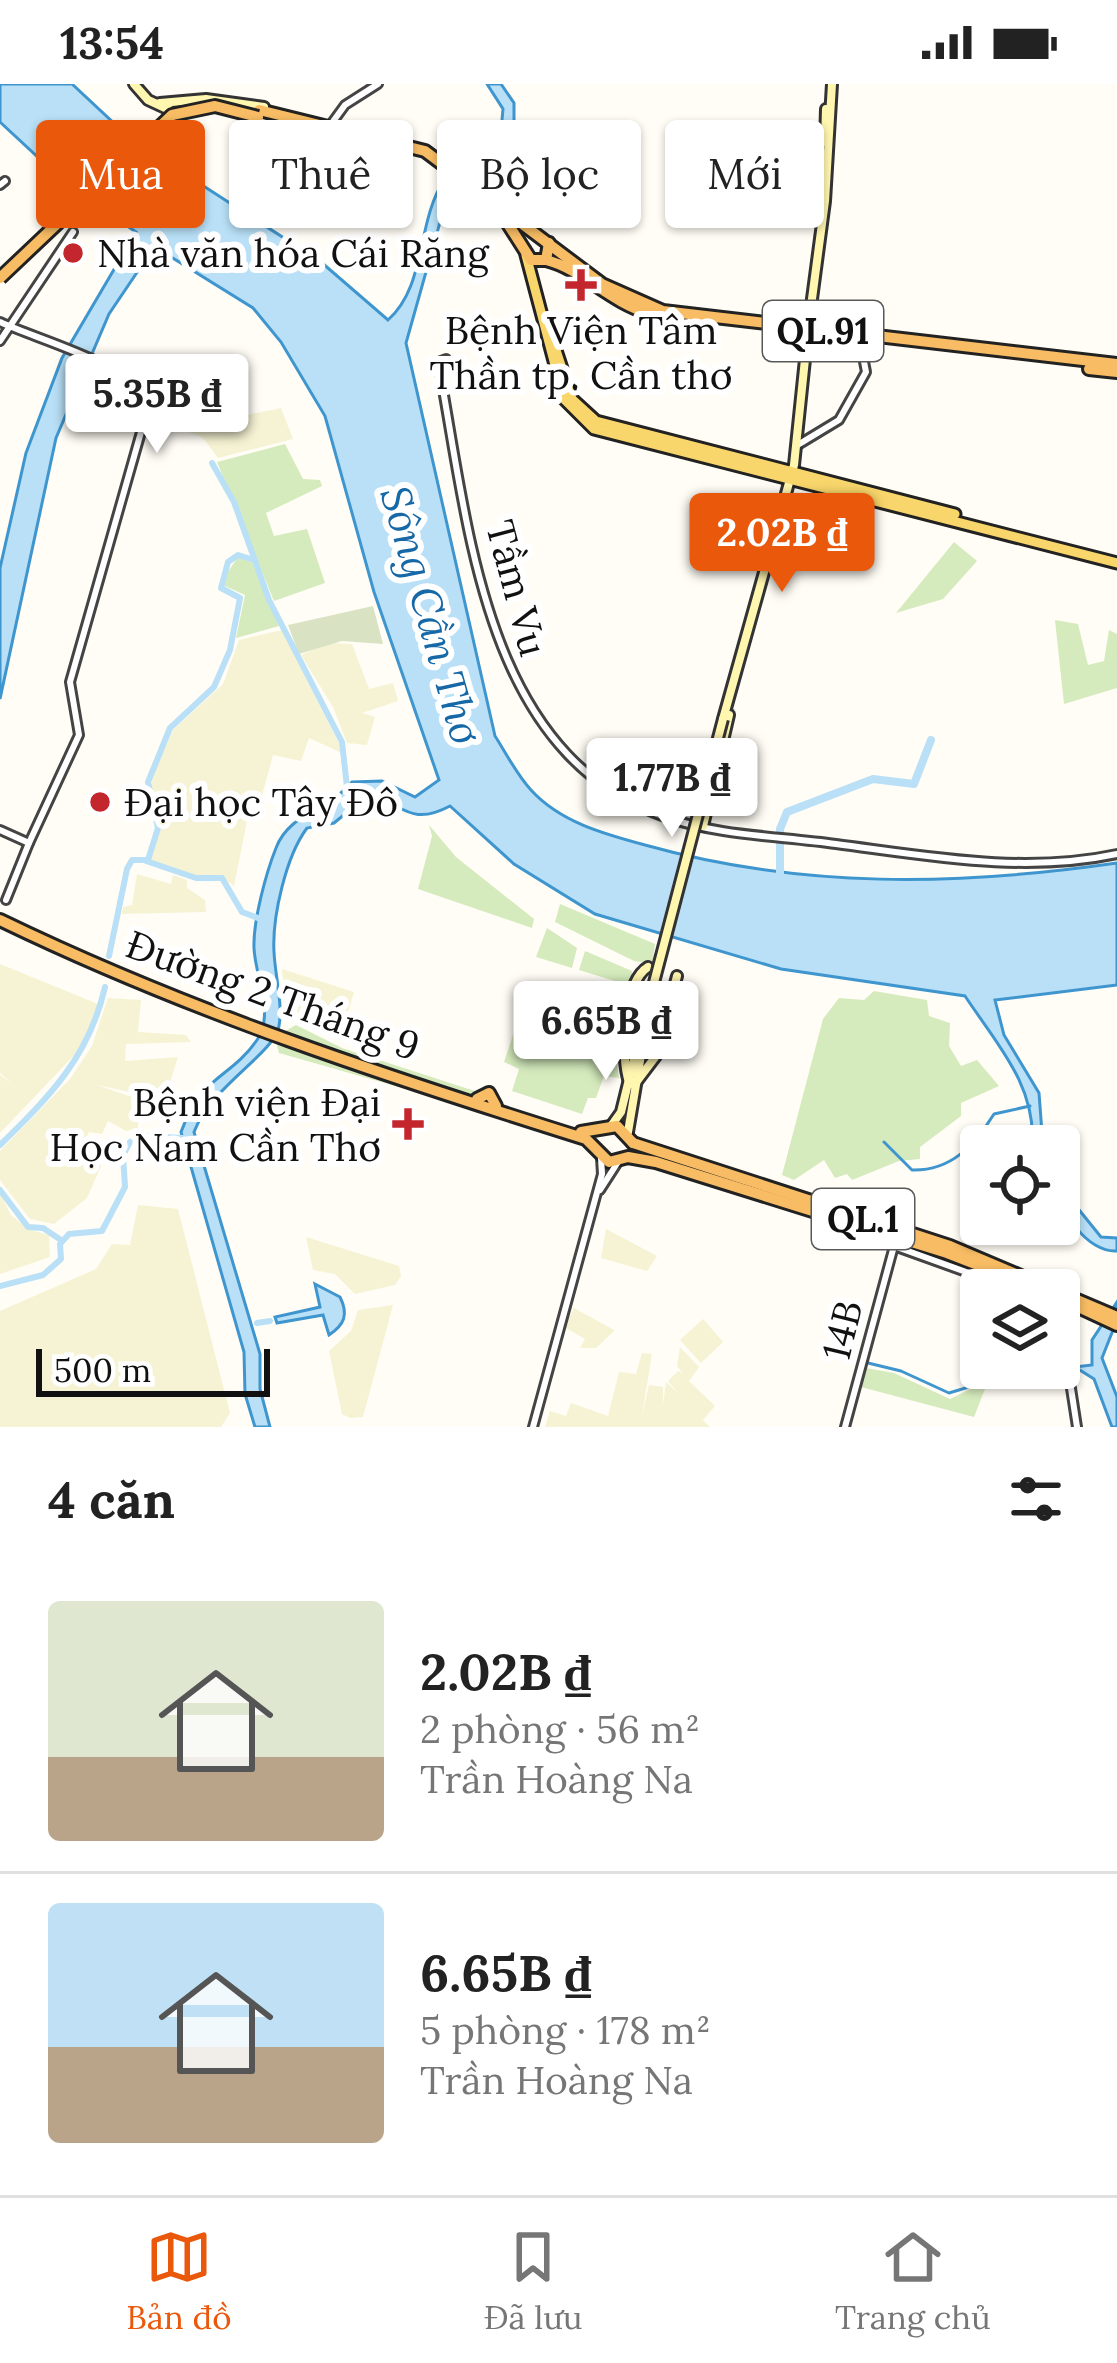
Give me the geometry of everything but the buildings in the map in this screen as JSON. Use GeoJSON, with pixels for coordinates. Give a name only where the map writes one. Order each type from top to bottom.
{"type":"FeatureCollection","features":[{"type":"Feature","properties":{"kind":"highway","name":"QL.91"},"geometry":{"type":"LineString","coordinates":[[0,276],[166,115],[204,102],[416,149]]}},
{"type":"Feature","properties":{"kind":"highway","name":"QL.91"},"geometry":{"type":"LineString","coordinates":[[266,115],[292,120]]}},
{"type":"Feature","properties":{"kind":"highway","name":"QL.91"},"geometry":{"type":"LineString","coordinates":[[413,148],[437,164]]}},
{"type":"Feature","properties":{"kind":"highway","name":"QL.91"},"geometry":{"type":"LineString","coordinates":[[512,228],[526,253],[564,266],[614,301],[647,313],[1007,356]]}},
{"type":"Feature","properties":{"kind":"highway","name":"QL.91"},"geometry":{"type":"LineString","coordinates":[[528,228],[610,289],[663,311],[860,341],[1117,368]]}},
{"type":"Feature","properties":{"kind":"highway"},"geometry":{"type":"LineString","coordinates":[[526,253],[531,239],[546,241],[544,261]]}},
{"type":"Feature","properties":{"kind":"highway","name":"Đường 2 Tháng 9"},"geometry":{"type":"LineString","coordinates":[[0,917],[142,988],[586,1139],[599,1153],[623,1160]]}},
{"type":"Feature","properties":{"kind":"highway","name":"Đường 2 Tháng 9"},"geometry":{"type":"LineString","coordinates":[[484,1108],[590,1135],[606,1129],[630,1138]]}},
{"type":"Feature","properties":{"kind":"highway"},"geometry":{"type":"LineString","coordinates":[[599,1153],[606,1129]]}},
{"type":"Feature","properties":{"kind":"highway"},"geometry":{"type":"LineString","coordinates":[[623,1160],[630,1138]]}},
{"type":"Feature","properties":{"kind":"highway","name":"QL.1"},"geometry":{"type":"LineString","coordinates":[[630,1138],[950,1246],[1117,1321]]}},
{"type":"Feature","properties":{"kind":"highway","name":"QL.1"},"geometry":{"type":"LineString","coordinates":[[623,1160],[988,1269]]}},
{"type":"Feature","properties":{"kind":"highway","name":"QL.1"},"geometry":{"type":"LineString","coordinates":[[1080,1305],[1088,1307]]}},
{"type":"Feature","properties":{"kind":"main road"},"geometry":{"type":"LineString","coordinates":[[134,84],[180,114],[213,110],[266,115]]}},
{"type":"Feature","properties":{"kind":"main road"},"geometry":{"type":"LineString","coordinates":[[630,1138],[631,1084],[796,446],[829,84]]}},
{"type":"Feature","properties":{"kind":"main road"},"geometry":{"type":"LineString","coordinates":[[159,104],[248,103],[266,115]]}},
{"type":"Feature","properties":{"kind":"main road"},"geometry":{"type":"LineString","coordinates":[[526,253],[569,409],[594,429],[789,474],[1117,560]]}},
{"type":"Feature","properties":{"kind":"main road"},"geometry":{"type":"LineString","coordinates":[[544,261],[537,285],[552,353]]}},
{"type":"Feature","properties":{"kind":"main road"},"geometry":{"type":"LineString","coordinates":[[789,474],[807,332]]}},
{"type":"Feature","properties":{"kind":"main road"},"geometry":{"type":"LineString","coordinates":[[699,825],[726,717]]}},
{"type":"Feature","properties":{"kind":"main road"},"geometry":{"type":"LineString","coordinates":[[631,1084],[621,1041],[638,974],[648,967]]}},
{"type":"Feature","properties":{"kind":"main road"},"geometry":{"type":"LineString","coordinates":[[606,1129],[631,1084],[656,1056],[677,976]]}},
{"type":"Feature","properties":{"kind":"street"},"geometry":{"type":"LineString","coordinates":[[334,120],[345,105],[377,84]]}},
{"type":"Feature","properties":{"kind":"street"},"geometry":{"type":"LineString","coordinates":[[0,341],[73,232]]}},
{"type":"Feature","properties":{"kind":"street"},"geometry":{"type":"LineString","coordinates":[[0,322],[117,373],[144,393],[149,404],[70,682],[80,735],[7,900]]}},
{"type":"Feature","properties":{"kind":"street"},"geometry":{"type":"LineString","coordinates":[[796,446],[838,420],[866,372],[860,341]]}},
{"type":"Feature","properties":{"kind":"street","name":"Tầm Vu"},"geometry":{"type":"LineString","coordinates":[[446,358],[438,362],[506,664],[527,707],[592,777],[648,809],[699,825],[777,837],[976,863],[1117,854]]}},
{"type":"Feature","properties":{"kind":"street"},"geometry":{"type":"LineString","coordinates":[[0,830],[29,843]]}},
{"type":"Feature","properties":{"kind":"street"},"geometry":{"type":"LineString","coordinates":[[533,1427],[594,1198],[599,1153]]}},
{"type":"Feature","properties":{"kind":"street"},"geometry":{"type":"LineString","coordinates":[[594,1198],[623,1160]]}},
{"type":"Feature","properties":{"kind":"street","name":"14B"},"geometry":{"type":"LineString","coordinates":[[845,1427],[894,1246],[960,1270]]}},
{"type":"Feature","properties":{"kind":"street"},"geometry":{"type":"LineString","coordinates":[[1071,1389],[1077,1427]]}},
{"type":"Feature","properties":{"kind":"shaded area"},"geometry":{"type":"Polygon","coordinates":[[[160,383],[228,414],[221,420],[281,408],[293,439],[218,458],[203,438],[178,427],[182,415],[152,401],[160,383]]]}},
{"type":"Feature","properties":{"kind":"shaded area"},"geometry":{"type":"Polygon","coordinates":[[[282,630],[344,754],[309,738],[301,761],[273,755],[256,818],[248,816],[234,886],[222,877],[193,875],[151,861],[159,828],[150,795],[153,775],[173,730],[223,684],[239,640],[282,630]]]}},
{"type":"Feature","properties":{"kind":"shaded area"},"geometry":{"type":"Polygon","coordinates":[[[329,643],[352,644],[369,689],[393,683],[398,701],[362,713],[375,717],[367,745],[347,743],[333,707],[301,655],[329,643]]]}},
{"type":"Feature","properties":{"kind":"shaded area"},"geometry":{"type":"Polygon","coordinates":[[[137,874],[171,884],[173,875],[187,880],[187,888],[205,900],[206,912],[122,914],[123,907],[132,905],[137,874]]]}},
{"type":"Feature","properties":{"kind":"shaded area"},"geometry":{"type":"Polygon","coordinates":[[[0,964],[98,1004],[82,1047],[0,1133],[0,1075],[12,1084],[0,1073],[0,964]]]}},
{"type":"Feature","properties":{"kind":"shaded area"},"geometry":{"type":"Polygon","coordinates":[[[282,969],[354,992],[342,1032],[285,1012],[282,969]]]}},
{"type":"Feature","properties":{"kind":"shaded area"},"geometry":{"type":"Polygon","coordinates":[[[108,998],[141,1000],[138,1032],[186,1035],[191,1042],[126,1044],[125,1061],[178,1057],[167,1092],[178,1098],[173,1110],[130,1092],[97,1085],[155,1105],[152,1114],[138,1111],[138,1128],[126,1131],[108,1121],[102,1134],[89,1132],[83,1144],[100,1154],[101,1166],[87,1198],[54,1224],[30,1219],[0,1180],[0,1151],[70,1079],[92,1046],[108,998]]]}},
{"type":"Feature","properties":{"kind":"shaded area"},"geometry":{"type":"Polygon","coordinates":[[[0,1193],[11,1215],[28,1229],[49,1235],[50,1257],[0,1274],[0,1193]]]}},
{"type":"Feature","properties":{"kind":"shaded area"},"geometry":{"type":"Polygon","coordinates":[[[138,1205],[178,1209],[230,1413],[221,1427],[0,1427],[0,1311],[96,1269],[112,1244],[130,1245],[138,1205]]]}},
{"type":"Feature","properties":{"kind":"shaded area"},"geometry":{"type":"Polygon","coordinates":[[[606,1229],[657,1256],[647,1271],[601,1258],[606,1229]]]}},
{"type":"Feature","properties":{"kind":"shaded area"},"geometry":{"type":"Polygon","coordinates":[[[306,1237],[399,1266],[401,1276],[395,1285],[355,1294],[335,1274],[313,1270],[306,1237]]]}},
{"type":"Feature","properties":{"kind":"shaded area"},"geometry":{"type":"Polygon","coordinates":[[[393,1305],[363,1417],[350,1418],[342,1414],[329,1351],[351,1331],[358,1310],[393,1305]]]}},
{"type":"Feature","properties":{"kind":"shaded area"},"geometry":{"type":"Polygon","coordinates":[[[574,1308],[614,1331],[596,1348],[580,1348],[585,1339],[564,1327],[574,1308]]]}},
{"type":"Feature","properties":{"kind":"shaded area"},"geometry":{"type":"Polygon","coordinates":[[[703,1319],[723,1342],[701,1363],[680,1340],[703,1319]]]}},
{"type":"Feature","properties":{"kind":"shaded area"},"geometry":{"type":"Polygon","coordinates":[[[680,1347],[699,1367],[689,1381],[715,1406],[703,1420],[710,1427],[545,1427],[550,1411],[566,1416],[571,1403],[608,1416],[619,1372],[636,1374],[642,1353],[652,1354],[642,1415],[649,1385],[663,1387],[663,1404],[666,1382],[678,1393],[668,1381],[678,1371],[683,1374],[677,1366],[680,1347]]]}},
{"type":"Feature","properties":{"kind":"green space"},"geometry":{"type":"Polygon","coordinates":[[[285,444],[303,479],[320,480],[322,486],[266,513],[274,536],[307,529],[325,583],[274,601],[217,462],[285,444]]]}},
{"type":"Feature","properties":{"kind":"green space"},"geometry":{"type":"Polygon","coordinates":[[[954,542],[977,561],[943,599],[896,613],[954,542]]]}},
{"type":"Feature","properties":{"kind":"green space"},"geometry":{"type":"Polygon","coordinates":[[[238,557],[253,563],[279,626],[236,638],[245,595],[225,586],[225,576],[238,557]]]}},
{"type":"Feature","properties":{"kind":"green space"},"geometry":{"type":"Polygon","coordinates":[[[373,606],[383,644],[342,641],[299,654],[288,625],[373,606]]]}},
{"type":"Feature","properties":{"kind":"green space"},"geometry":{"type":"Polygon","coordinates":[[[1055,620],[1078,624],[1088,665],[1104,661],[1109,630],[1117,634],[1117,688],[1064,704],[1055,620]]]}},
{"type":"Feature","properties":{"kind":"green space"},"geometry":{"type":"Polygon","coordinates":[[[429,825],[456,857],[534,919],[532,928],[418,889],[432,836],[429,825]]]}},
{"type":"Feature","properties":{"kind":"green space"},"geometry":{"type":"Polygon","coordinates":[[[560,904],[655,944],[652,964],[634,961],[555,922],[560,904]]]}},
{"type":"Feature","properties":{"kind":"green space"},"geometry":{"type":"Polygon","coordinates":[[[547,928],[577,948],[572,968],[536,957],[547,928]]]}},
{"type":"Feature","properties":{"kind":"green space"},"geometry":{"type":"Polygon","coordinates":[[[585,951],[632,971],[631,986],[579,970],[585,951]]]}},
{"type":"Feature","properties":{"kind":"green space"},"geometry":{"type":"Polygon","coordinates":[[[874,991],[927,1000],[929,1016],[950,1023],[949,1046],[961,1066],[977,1060],[999,1086],[961,1103],[961,1116],[920,1147],[920,1159],[899,1161],[852,1180],[847,1174],[835,1178],[824,1160],[794,1180],[782,1175],[823,1019],[839,998],[864,1000],[874,991]]]}},
{"type":"Feature","properties":{"kind":"green space"},"geometry":{"type":"Polygon","coordinates":[[[519,1017],[614,1043],[619,1078],[604,1076],[596,1098],[588,1098],[582,1114],[512,1091],[519,1069],[504,1062],[519,1017]]]}},
{"type":"Feature","properties":{"kind":"green space"},"geometry":{"type":"Polygon","coordinates":[[[296,1025],[342,1048],[481,1093],[469,1094],[282,1033],[296,1025]]]}},
{"type":"Feature","properties":{"kind":"green space"},"geometry":{"type":"Polygon","coordinates":[[[278,1044],[476,1109],[279,1053],[278,1044]]]}},
{"type":"Feature","properties":{"kind":"green space"},"geometry":{"type":"Polygon","coordinates":[[[866,1368],[894,1373],[950,1399],[970,1389],[985,1389],[974,1417],[861,1387],[866,1368]]]}},
{"type":"Feature","properties":{"kind":"water","name":"Sông Cần Thơ"},"geometry":{"type":"Polygon","coordinates":[[[0,84],[72,84],[111,120],[36,120],[36,155],[0,122],[0,84]]]}},
{"type":"Feature","properties":{"kind":"water","name":"Sông Cần Thơ"},"geometry":{"type":"Polygon","coordinates":[[[487,84],[501,84],[514,103],[514,120],[502,120],[503,109],[487,84]]]}},
{"type":"Feature","properties":{"kind":"water","name":"Sông Cần Thơ"},"geometry":{"type":"Polygon","coordinates":[[[205,187],[229,202],[229,228],[268,228],[321,262],[388,320],[409,289],[437,193],[438,228],[406,343],[495,736],[526,784],[555,811],[614,836],[704,859],[821,876],[939,879],[1117,863],[1117,985],[995,1000],[1004,1035],[1039,1093],[1041,1125],[1032,1125],[1021,1085],[965,996],[781,969],[595,914],[514,864],[450,806],[414,814],[367,796],[334,823],[307,828],[299,840],[275,922],[279,1026],[266,1048],[214,1100],[194,1132],[260,1354],[260,1389],[270,1427],[255,1427],[245,1394],[244,1352],[181,1132],[198,1098],[247,1053],[262,1030],[264,1007],[254,937],[264,884],[282,836],[352,782],[382,781],[415,797],[439,780],[374,592],[325,416],[281,342],[253,308],[163,252],[142,265],[109,314],[56,438],[0,699],[0,568],[26,453],[62,358],[136,232],[130,228],[205,228],[205,187]]]}},
{"type":"Feature","properties":{"kind":"water"},"geometry":{"type":"Polygon","coordinates":[[[1080,1211],[1101,1237],[1117,1238],[1117,1251],[1106,1250],[1080,1232],[1080,1211]]]}},
{"type":"Feature","properties":{"kind":"water"},"geometry":{"type":"Polygon","coordinates":[[[315,1284],[340,1297],[344,1314],[338,1327],[329,1335],[323,1315],[277,1323],[275,1317],[320,1307],[315,1284]]]}},
{"type":"Feature","properties":{"kind":"water"},"geometry":{"type":"Polygon","coordinates":[[[1117,1302],[1117,1320],[1102,1358],[1117,1397],[1117,1427],[1112,1427],[1094,1379],[1080,1370],[1092,1365],[1092,1340],[1117,1302]]]}},
{"type":"Feature","properties":{"kind":"waterway"},"geometry":{"type":"LineString","coordinates":[[212,463],[234,502],[269,600],[342,742],[348,796]]}},
{"type":"Feature","properties":{"kind":"waterway"},"geometry":{"type":"LineString","coordinates":[[109,956],[127,869],[132,860],[148,860],[158,828],[148,782],[170,728],[214,687],[230,650],[240,598],[221,588],[228,562],[238,555],[254,560]]}},
{"type":"Feature","properties":{"kind":"waterway"},"geometry":{"type":"LineString","coordinates":[[780,873],[780,829],[787,812],[873,779],[914,784],[931,740]]}},
{"type":"Feature","properties":{"kind":"waterway"},"geometry":{"type":"LineString","coordinates":[[146,861],[196,878],[222,878],[242,912],[263,920]]}},
{"type":"Feature","properties":{"kind":"waterway"},"geometry":{"type":"LineString","coordinates":[[0,1145],[51,1092],[78,1055],[105,987]]}},
{"type":"Feature","properties":{"kind":"waterway"},"geometry":{"type":"LineString","coordinates":[[884,1142],[912,1170],[926,1169],[950,1161],[970,1146],[994,1114],[1030,1106]]}},
{"type":"Feature","properties":{"kind":"waterway"},"geometry":{"type":"LineString","coordinates":[[0,1286],[43,1275],[61,1259],[60,1244],[69,1234],[102,1231],[125,1187],[123,1155],[130,1142],[140,1136],[184,1138]]}},
{"type":"Feature","properties":{"kind":"waterway"},"geometry":{"type":"LineString","coordinates":[[0,1190],[28,1227],[43,1228],[61,1240]]}},
{"type":"Feature","properties":{"kind":"waterway"},"geometry":{"type":"LineString","coordinates":[[257,1323],[270,1321]]}},
{"type":"Feature","properties":{"kind":"waterway"},"geometry":{"type":"LineString","coordinates":[[868,1363],[901,1371],[949,1393],[962,1389]]}},
{"type":"Feature","properties":{"kind":"place","name":"Nhà văn hóa Cái Răng"},"geometry":{"type":"Point","coordinates":[73,253]}},
{"type":"Feature","properties":{"kind":"place","name":"Bệnh Viện Tâm Thần tp. Cần thơ"},"geometry":{"type":"Point","coordinates":[581,285]}},
{"type":"Feature","properties":{"kind":"place","name":"Đại học Tây Đô"},"geometry":{"type":"Point","coordinates":[100,802]}},
{"type":"Feature","properties":{"kind":"place","name":"Bệnh viện Đại Học Nam Cần Thơ"},"geometry":{"type":"Point","coordinates":[408,1124]}}]}
